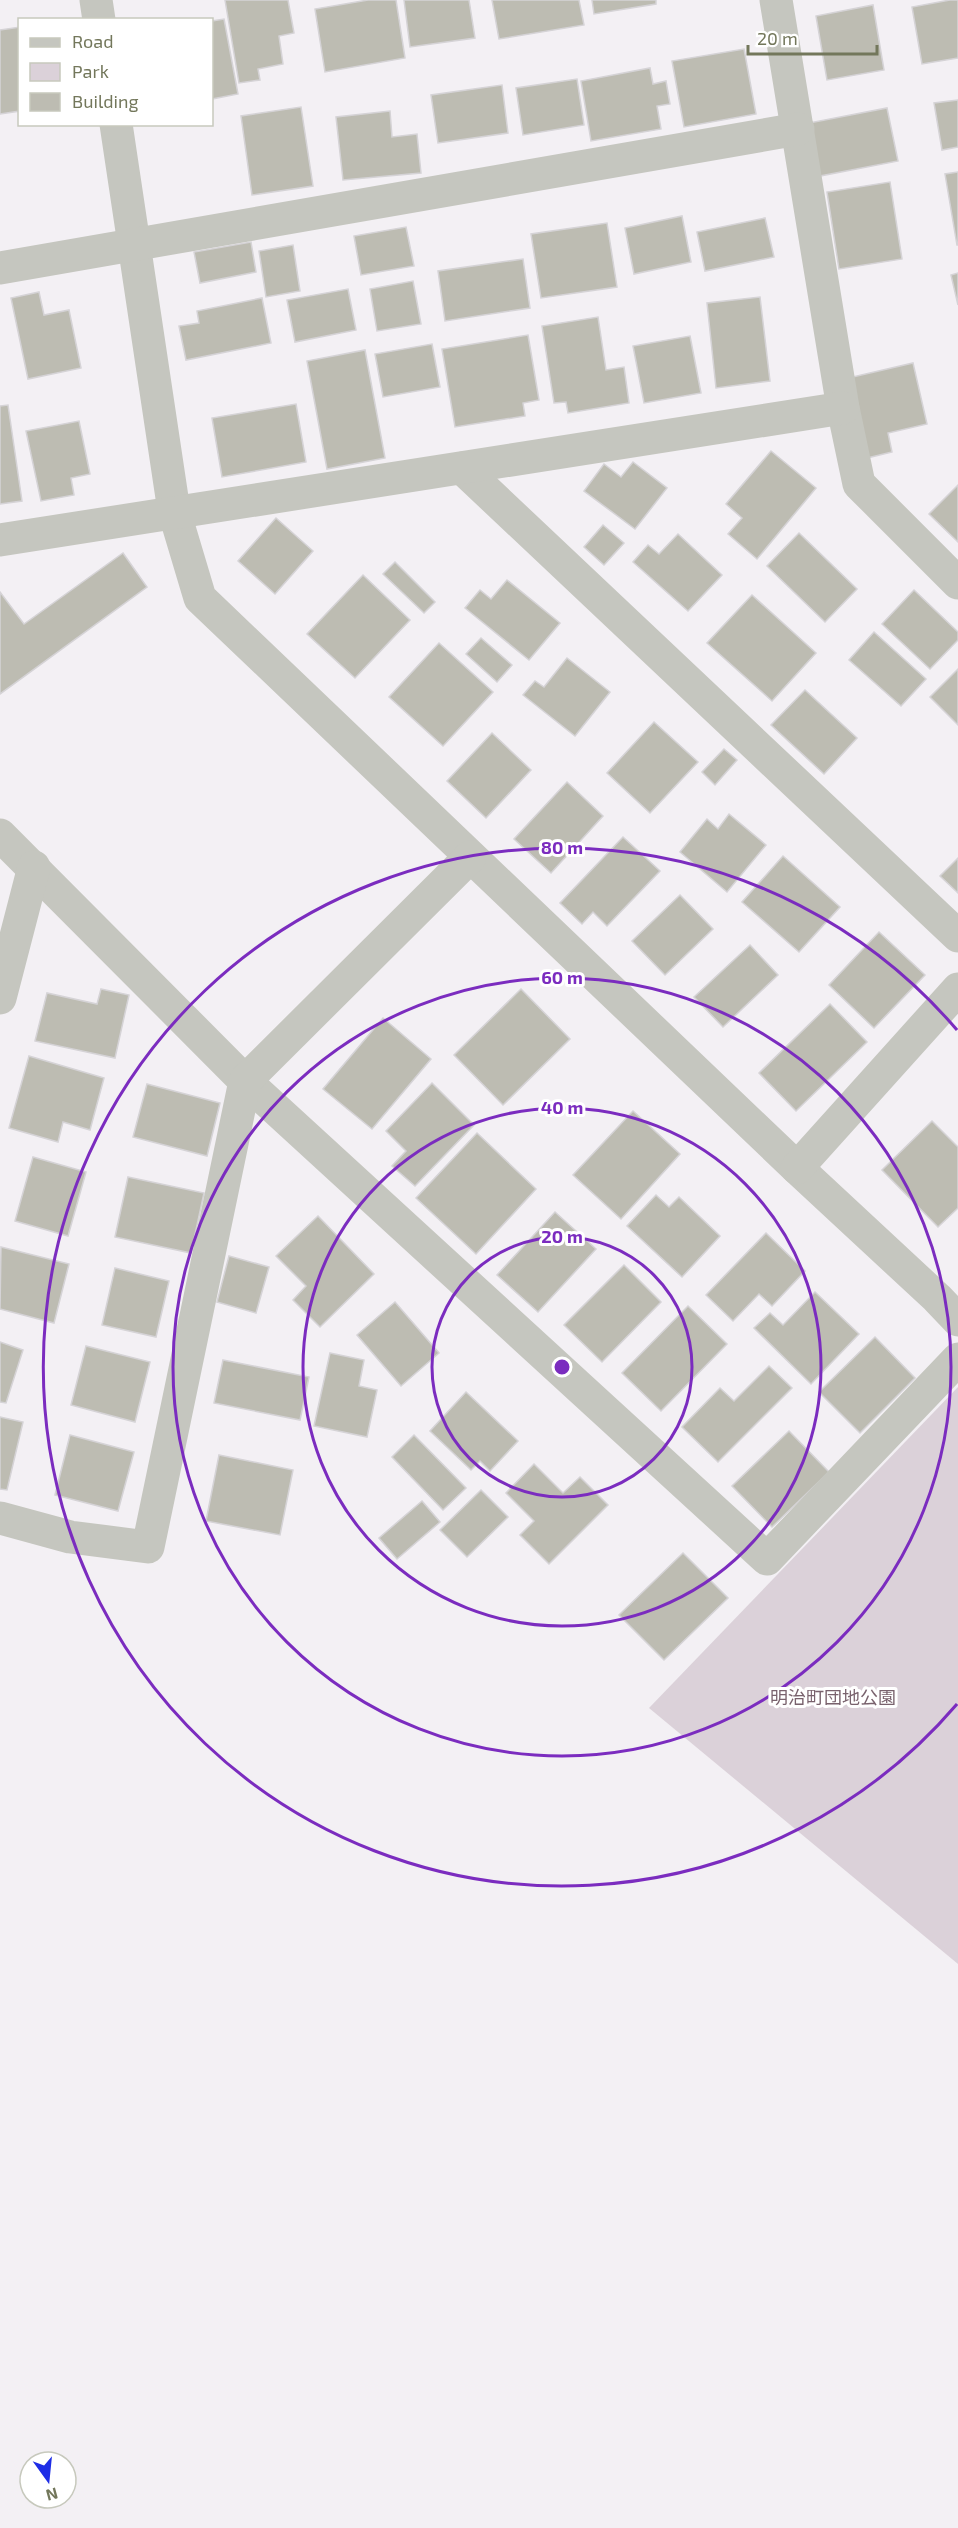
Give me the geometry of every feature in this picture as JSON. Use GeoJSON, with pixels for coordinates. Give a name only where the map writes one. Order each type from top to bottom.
{"type":"FeatureCollection","features":[{"type":"Feature","properties":{"kind":"street"},"geometry":{"type":"LineString","coordinates":[[96,0],[99,18]]}},
{"type":"Feature","properties":{"kind":"street"},"geometry":{"type":"LineString","coordinates":[[776,0],[843,408],[859,484],[958,583]]}},
{"type":"Feature","properties":{"kind":"street"},"geometry":{"type":"LineString","coordinates":[[116,126],[174,511],[200,598],[958,1320]]}},
{"type":"Feature","properties":{"kind":"street"},"geometry":{"type":"LineString","coordinates":[[0,268],[798,129]]}},
{"type":"Feature","properties":{"kind":"street"},"geometry":{"type":"LineString","coordinates":[[0,540],[843,408]]}},
{"type":"Feature","properties":{"kind":"street"},"geometry":{"type":"LineString","coordinates":[[462,468],[958,936]]}},
{"type":"Feature","properties":{"kind":"street"},"geometry":{"type":"LineString","coordinates":[[0,835],[245,1081],[767,1559],[958,1359]]}},
{"type":"Feature","properties":{"kind":"street"},"geometry":{"type":"LineString","coordinates":[[0,1518],[70,1537],[148,1547],[245,1081],[470,857]]}},
{"type":"Feature","properties":{"kind":"street"},"geometry":{"type":"LineString","coordinates":[[0,998],[34,867]]}},
{"type":"Feature","properties":{"kind":"street"},"geometry":{"type":"LineString","coordinates":[[797,1168],[958,989]]}},
{"type":"Feature","properties":{"kind":"green space","name":"明治町団地公園"},"geometry":{"type":"Polygon","coordinates":[[[958,1387],[958,1964],[649,1708],[958,1387]]]}},
{"type":"Feature","properties":{"kind":"building"},"geometry":{"type":"Polygon","coordinates":[[[225,0],[288,0],[294,33],[279,36],[283,64],[258,69],[260,80],[239,83],[225,0]]]}},
{"type":"Feature","properties":{"kind":"building"},"geometry":{"type":"Polygon","coordinates":[[[368,0],[396,0],[405,58],[325,72],[315,9],[368,0]]]}},
{"type":"Feature","properties":{"kind":"building"},"geometry":{"type":"Polygon","coordinates":[[[404,0],[469,0],[475,38],[410,47],[404,0]]]}},
{"type":"Feature","properties":{"kind":"building"},"geometry":{"type":"Polygon","coordinates":[[[492,0],[579,0],[584,25],[499,39],[492,0]]]}},
{"type":"Feature","properties":{"kind":"building"},"geometry":{"type":"Polygon","coordinates":[[[592,0],[656,0],[656,4],[594,14],[592,0]]]}},
{"type":"Feature","properties":{"kind":"building"},"geometry":{"type":"Polygon","coordinates":[[[958,0],[958,58],[922,64],[912,7],[958,0]]]}},
{"type":"Feature","properties":{"kind":"building"},"geometry":{"type":"Polygon","coordinates":[[[873,5],[884,70],[827,80],[816,16],[873,5]]]}},
{"type":"Feature","properties":{"kind":"building"},"geometry":{"type":"Polygon","coordinates":[[[224,19],[238,94],[213,99],[213,21],[224,19]]]}},
{"type":"Feature","properties":{"kind":"building"},"geometry":{"type":"Polygon","coordinates":[[[18,27],[18,111],[0,114],[0,30],[18,27]]]}},
{"type":"Feature","properties":{"kind":"building"},"geometry":{"type":"Polygon","coordinates":[[[744,49],[756,114],[684,127],[672,61],[744,49]]]}},
{"type":"Feature","properties":{"kind":"building"},"geometry":{"type":"Polygon","coordinates":[[[650,68],[653,84],[666,81],[670,104],[657,106],[661,129],[591,141],[581,81],[650,68]]]}},
{"type":"Feature","properties":{"kind":"building"},"geometry":{"type":"Polygon","coordinates":[[[577,79],[584,125],[523,135],[516,88],[577,79]]]}},
{"type":"Feature","properties":{"kind":"building"},"geometry":{"type":"Polygon","coordinates":[[[502,85],[508,133],[438,143],[431,95],[502,85]]]}},
{"type":"Feature","properties":{"kind":"building"},"geometry":{"type":"Polygon","coordinates":[[[958,100],[958,147],[942,150],[934,103],[958,100]]]}},
{"type":"Feature","properties":{"kind":"building"},"geometry":{"type":"Polygon","coordinates":[[[301,107],[313,186],[252,195],[241,116],[301,107]]]}},
{"type":"Feature","properties":{"kind":"building"},"geometry":{"type":"Polygon","coordinates":[[[887,108],[898,161],[820,176],[809,123],[887,108]]]}},
{"type":"Feature","properties":{"kind":"building"},"geometry":{"type":"Polygon","coordinates":[[[390,111],[392,137],[417,134],[421,173],[343,180],[336,117],[390,111]]]}},
{"type":"Feature","properties":{"kind":"building"},"geometry":{"type":"Polygon","coordinates":[[[958,172],[958,245],[957,245],[945,174],[958,172]]]}},
{"type":"Feature","properties":{"kind":"building"},"geometry":{"type":"Polygon","coordinates":[[[890,182],[902,259],[839,269],[827,192],[890,182]]]}},
{"type":"Feature","properties":{"kind":"building"},"geometry":{"type":"Polygon","coordinates":[[[682,216],[691,262],[634,274],[625,228],[682,216]]]}},
{"type":"Feature","properties":{"kind":"building"},"geometry":{"type":"Polygon","coordinates":[[[765,218],[774,257],[705,271],[697,232],[765,218]]]}},
{"type":"Feature","properties":{"kind":"building"},"geometry":{"type":"Polygon","coordinates":[[[607,223],[617,287],[541,298],[531,234],[607,223]]]}},
{"type":"Feature","properties":{"kind":"building"},"geometry":{"type":"Polygon","coordinates":[[[406,227],[414,266],[361,275],[354,236],[406,227]]]}},
{"type":"Feature","properties":{"kind":"building"},"geometry":{"type":"Polygon","coordinates":[[[251,242],[256,272],[200,283],[194,252],[251,242]]]}},
{"type":"Feature","properties":{"kind":"building"},"geometry":{"type":"Polygon","coordinates":[[[293,245],[300,291],[266,297],[259,251],[293,245]]]}},
{"type":"Feature","properties":{"kind":"building"},"geometry":{"type":"Polygon","coordinates":[[[523,259],[530,308],[445,321],[438,271],[523,259]]]}},
{"type":"Feature","properties":{"kind":"building"},"geometry":{"type":"Polygon","coordinates":[[[958,273],[958,305],[951,275],[958,273]]]}},
{"type":"Feature","properties":{"kind":"building"},"geometry":{"type":"Polygon","coordinates":[[[413,281],[421,324],[377,331],[370,289],[413,281]]]}},
{"type":"Feature","properties":{"kind":"building"},"geometry":{"type":"Polygon","coordinates":[[[348,289],[356,330],[295,342],[287,300],[348,289]]]}},
{"type":"Feature","properties":{"kind":"building"},"geometry":{"type":"Polygon","coordinates":[[[39,292],[44,315],[69,310],[81,368],[28,379],[11,298],[39,292]]]}},
{"type":"Feature","properties":{"kind":"building"},"geometry":{"type":"Polygon","coordinates":[[[760,297],[770,381],[716,388],[707,303],[760,297]]]}},
{"type":"Feature","properties":{"kind":"building"},"geometry":{"type":"Polygon","coordinates":[[[262,298],[271,343],[186,360],[179,326],[199,323],[197,311],[262,298]]]}},
{"type":"Feature","properties":{"kind":"building"},"geometry":{"type":"Polygon","coordinates":[[[598,317],[606,370],[624,367],[629,403],[568,413],[566,402],[554,403],[542,326],[598,317]]]}},
{"type":"Feature","properties":{"kind":"building"},"geometry":{"type":"Polygon","coordinates":[[[528,335],[539,400],[523,403],[525,416],[455,427],[442,349],[528,335]]]}},
{"type":"Feature","properties":{"kind":"building"},"geometry":{"type":"Polygon","coordinates":[[[690,336],[701,393],[644,403],[633,346],[690,336]]]}},
{"type":"Feature","properties":{"kind":"building"},"geometry":{"type":"Polygon","coordinates":[[[432,344],[440,387],[383,397],[375,354],[432,344]]]}},
{"type":"Feature","properties":{"kind":"building"},"geometry":{"type":"Polygon","coordinates":[[[365,350],[385,458],[327,469],[307,361],[365,350]]]}},
{"type":"Feature","properties":{"kind":"building"},"geometry":{"type":"Polygon","coordinates":[[[913,363],[927,424],[888,433],[892,452],[863,459],[844,379],[913,363]]]}},
{"type":"Feature","properties":{"kind":"building"},"geometry":{"type":"Polygon","coordinates":[[[296,404],[306,462],[222,477],[212,418],[296,404]]]}},
{"type":"Feature","properties":{"kind":"building"},"geometry":{"type":"Polygon","coordinates":[[[8,405],[22,501],[0,504],[0,406],[8,405]]]}},
{"type":"Feature","properties":{"kind":"building"},"geometry":{"type":"Polygon","coordinates":[[[79,421],[90,474],[71,478],[74,495],[41,501],[26,431],[79,421]]]}},
{"type":"Feature","properties":{"kind":"building"},"geometry":{"type":"Polygon","coordinates":[[[771,451],[816,488],[757,559],[728,534],[742,518],[726,504],[771,451]]]}},
{"type":"Feature","properties":{"kind":"building"},"geometry":{"type":"Polygon","coordinates":[[[633,462],[667,488],[635,529],[584,491],[604,464],[621,477],[633,462]]]}},
{"type":"Feature","properties":{"kind":"building"},"geometry":{"type":"Polygon","coordinates":[[[958,485],[958,542],[929,514],[958,485]]]}},
{"type":"Feature","properties":{"kind":"building"},"geometry":{"type":"Polygon","coordinates":[[[276,518],[313,551],[275,594],[238,561],[276,518]]]}},
{"type":"Feature","properties":{"kind":"building"},"geometry":{"type":"Polygon","coordinates":[[[603,525],[624,543],[604,565],[584,547],[603,525]]]}},
{"type":"Feature","properties":{"kind":"building"},"geometry":{"type":"Polygon","coordinates":[[[799,533],[857,589],[825,622],[767,566],[799,533]]]}},
{"type":"Feature","properties":{"kind":"building"},"geometry":{"type":"Polygon","coordinates":[[[678,534],[722,575],[688,611],[633,562],[648,545],[659,554],[678,534]]]}},
{"type":"Feature","properties":{"kind":"building"},"geometry":{"type":"Polygon","coordinates":[[[123,553],[147,587],[0,694],[0,592],[24,624],[123,553]]]}},
{"type":"Feature","properties":{"kind":"building"},"geometry":{"type":"Polygon","coordinates":[[[395,562],[435,602],[424,613],[383,574],[395,562]]]}},
{"type":"Feature","properties":{"kind":"building"},"geometry":{"type":"Polygon","coordinates":[[[363,575],[410,620],[355,678],[307,634],[363,575]]]}},
{"type":"Feature","properties":{"kind":"building"},"geometry":{"type":"Polygon","coordinates":[[[507,580],[560,623],[529,660],[465,608],[480,590],[491,599],[507,580]]]}},
{"type":"Feature","properties":{"kind":"building"},"geometry":{"type":"Polygon","coordinates":[[[914,590],[958,632],[958,640],[930,669],[882,624],[914,590]]]}},
{"type":"Feature","properties":{"kind":"building"},"geometry":{"type":"Polygon","coordinates":[[[752,595],[816,653],[772,701],[707,643],[752,595]]]}},
{"type":"Feature","properties":{"kind":"building"},"geometry":{"type":"Polygon","coordinates":[[[874,632],[926,679],[901,706],[849,660],[874,632]]]}},
{"type":"Feature","properties":{"kind":"building"},"geometry":{"type":"Polygon","coordinates":[[[481,638],[512,665],[497,682],[466,654],[481,638]]]}},
{"type":"Feature","properties":{"kind":"building"},"geometry":{"type":"Polygon","coordinates":[[[439,643],[493,692],[443,746],[389,697],[439,643]]]}},
{"type":"Feature","properties":{"kind":"building"},"geometry":{"type":"Polygon","coordinates":[[[567,658],[610,692],[575,736],[523,695],[535,681],[544,687],[567,658]]]}},
{"type":"Feature","properties":{"kind":"building"},"geometry":{"type":"Polygon","coordinates":[[[958,669],[958,725],[930,697],[958,669]]]}},
{"type":"Feature","properties":{"kind":"building"},"geometry":{"type":"Polygon","coordinates":[[[805,690],[857,738],[824,774],[771,725],[805,690]]]}},
{"type":"Feature","properties":{"kind":"building"},"geometry":{"type":"Polygon","coordinates":[[[654,722],[698,762],[650,813],[607,773],[654,722]]]}},
{"type":"Feature","properties":{"kind":"building"},"geometry":{"type":"Polygon","coordinates":[[[492,733],[531,770],[486,818],[447,781],[492,733]]]}},
{"type":"Feature","properties":{"kind":"building"},"geometry":{"type":"Polygon","coordinates":[[[724,749],[737,760],[715,785],[702,772],[724,749]]]}},
{"type":"Feature","properties":{"kind":"building"},"geometry":{"type":"Polygon","coordinates":[[[567,782],[603,816],[551,873],[514,839],[567,782]]]}},
{"type":"Feature","properties":{"kind":"building"},"geometry":{"type":"Polygon","coordinates":[[[729,814],[766,845],[727,892],[680,852],[707,819],[718,829],[729,814]]]}},
{"type":"Feature","properties":{"kind":"building"},"geometry":{"type":"Polygon","coordinates":[[[623,837],[660,871],[607,926],[593,912],[582,924],[560,903],[623,837]]]}},
{"type":"Feature","properties":{"kind":"building"},"geometry":{"type":"Polygon","coordinates":[[[783,856],[840,907],[799,952],[742,902],[783,856]]]}},
{"type":"Feature","properties":{"kind":"building"},"geometry":{"type":"Polygon","coordinates":[[[958,858],[958,893],[940,876],[958,858]]]}},
{"type":"Feature","properties":{"kind":"building"},"geometry":{"type":"Polygon","coordinates":[[[680,895],[713,929],[665,975],[632,941],[680,895]]]}},
{"type":"Feature","properties":{"kind":"building"},"geometry":{"type":"Polygon","coordinates":[[[879,932],[925,975],[874,1028],[829,985],[879,932]]]}},
{"type":"Feature","properties":{"kind":"building"},"geometry":{"type":"Polygon","coordinates":[[[750,945],[778,975],[723,1027],[694,997],[750,945]]]}},
{"type":"Feature","properties":{"kind":"building"},"geometry":{"type":"Polygon","coordinates":[[[101,989],[129,995],[115,1058],[35,1041],[47,993],[97,1004],[101,989]]]}},
{"type":"Feature","properties":{"kind":"building"},"geometry":{"type":"Polygon","coordinates":[[[521,989],[570,1039],[503,1105],[454,1055],[521,989]]]}},
{"type":"Feature","properties":{"kind":"building"},"geometry":{"type":"Polygon","coordinates":[[[830,1004],[867,1042],[796,1111],[759,1073],[830,1004]]]}},
{"type":"Feature","properties":{"kind":"building"},"geometry":{"type":"Polygon","coordinates":[[[383,1018],[431,1059],[372,1129],[323,1089],[383,1018]]]}},
{"type":"Feature","properties":{"kind":"building"},"geometry":{"type":"Polygon","coordinates":[[[29,1056],[104,1078],[90,1130],[63,1122],[58,1142],[9,1128],[29,1056]]]}},
{"type":"Feature","properties":{"kind":"building"},"geometry":{"type":"Polygon","coordinates":[[[432,1083],[474,1125],[415,1186],[392,1166],[406,1151],[386,1131],[432,1083]]]}},
{"type":"Feature","properties":{"kind":"building"},"geometry":{"type":"Polygon","coordinates":[[[147,1084],[220,1103],[207,1156],[133,1137],[147,1084]]]}},
{"type":"Feature","properties":{"kind":"building"},"geometry":{"type":"Polygon","coordinates":[[[633,1111],[680,1154],[621,1219],[573,1175],[633,1111]]]}},
{"type":"Feature","properties":{"kind":"building"},"geometry":{"type":"Polygon","coordinates":[[[932,1121],[958,1147],[958,1208],[938,1227],[882,1170],[932,1121]]]}},
{"type":"Feature","properties":{"kind":"building"},"geometry":{"type":"Polygon","coordinates":[[[477,1133],[536,1189],[476,1254],[416,1198],[477,1133]]]}},
{"type":"Feature","properties":{"kind":"building"},"geometry":{"type":"Polygon","coordinates":[[[33,1157],[86,1172],[68,1236],[15,1221],[33,1157]]]}},
{"type":"Feature","properties":{"kind":"building"},"geometry":{"type":"Polygon","coordinates":[[[128,1177],[204,1193],[191,1253],[115,1237],[128,1177]]]}},
{"type":"Feature","properties":{"kind":"building"},"geometry":{"type":"Polygon","coordinates":[[[656,1195],[669,1207],[679,1197],[720,1236],[682,1277],[627,1226],[656,1195]]]}},
{"type":"Feature","properties":{"kind":"building"},"geometry":{"type":"Polygon","coordinates":[[[555,1212],[596,1249],[538,1312],[497,1275],[555,1212]]]}},
{"type":"Feature","properties":{"kind":"building"},"geometry":{"type":"Polygon","coordinates":[[[318,1216],[374,1274],[320,1327],[293,1300],[306,1286],[276,1256],[318,1216]]]}},
{"type":"Feature","properties":{"kind":"building"},"geometry":{"type":"Polygon","coordinates":[[[766,1233],[805,1271],[772,1306],[759,1294],[733,1321],[706,1295],[766,1233]]]}},
{"type":"Feature","properties":{"kind":"building"},"geometry":{"type":"Polygon","coordinates":[[[1,1247],[69,1264],[54,1323],[0,1309],[1,1247]]]}},
{"type":"Feature","properties":{"kind":"building"},"geometry":{"type":"Polygon","coordinates":[[[229,1256],[269,1267],[256,1313],[217,1302],[229,1256]]]}},
{"type":"Feature","properties":{"kind":"building"},"geometry":{"type":"Polygon","coordinates":[[[624,1265],[661,1302],[602,1362],[564,1325],[624,1265]]]}},
{"type":"Feature","properties":{"kind":"building"},"geometry":{"type":"Polygon","coordinates":[[[115,1268],[169,1281],[156,1337],[102,1325],[115,1268]]]}},
{"type":"Feature","properties":{"kind":"building"},"geometry":{"type":"Polygon","coordinates":[[[815,1292],[859,1334],[811,1384],[754,1328],[770,1313],[783,1325],[815,1292]]]}},
{"type":"Feature","properties":{"kind":"building"},"geometry":{"type":"Polygon","coordinates":[[[395,1302],[439,1353],[401,1386],[357,1335],[395,1302]]]}},
{"type":"Feature","properties":{"kind":"building"},"geometry":{"type":"Polygon","coordinates":[[[688,1306],[727,1344],[661,1411],[622,1373],[688,1306]]]}},
{"type":"Feature","properties":{"kind":"building"},"geometry":{"type":"Polygon","coordinates":[[[875,1337],[915,1378],[860,1433],[819,1392],[875,1337]]]}},
{"type":"Feature","properties":{"kind":"building"},"geometry":{"type":"Polygon","coordinates":[[[0,1342],[23,1350],[6,1403],[0,1402],[0,1342]]]}},
{"type":"Feature","properties":{"kind":"building"},"geometry":{"type":"Polygon","coordinates":[[[86,1346],[150,1362],[135,1422],[71,1405],[86,1346]]]}},
{"type":"Feature","properties":{"kind":"building"},"geometry":{"type":"Polygon","coordinates":[[[330,1353],[364,1360],[359,1386],[377,1390],[367,1437],[314,1426],[330,1353]]]}},
{"type":"Feature","properties":{"kind":"building"},"geometry":{"type":"Polygon","coordinates":[[[223,1360],[309,1377],[300,1420],[214,1403],[223,1360]]]}},
{"type":"Feature","properties":{"kind":"building"},"geometry":{"type":"Polygon","coordinates":[[[769,1366],[792,1388],[718,1462],[682,1427],[720,1388],[734,1401],[769,1366]]]}},
{"type":"Feature","properties":{"kind":"building"},"geometry":{"type":"Polygon","coordinates":[[[466,1392],[518,1441],[490,1471],[480,1461],[471,1470],[430,1431],[466,1392]]]}},
{"type":"Feature","properties":{"kind":"building"},"geometry":{"type":"Polygon","coordinates":[[[0,1417],[23,1422],[7,1490],[0,1489],[0,1417]]]}},
{"type":"Feature","properties":{"kind":"building"},"geometry":{"type":"Polygon","coordinates":[[[789,1431],[829,1472],[772,1527],[732,1486],[789,1431]]]}},
{"type":"Feature","properties":{"kind":"building"},"geometry":{"type":"Polygon","coordinates":[[[70,1435],[134,1452],[118,1511],[55,1495],[70,1435]]]}},
{"type":"Feature","properties":{"kind":"building"},"geometry":{"type":"Polygon","coordinates":[[[414,1435],[466,1488],[443,1510],[392,1457],[414,1435]]]}},
{"type":"Feature","properties":{"kind":"building"},"geometry":{"type":"Polygon","coordinates":[[[219,1455],[293,1470],[280,1535],[206,1521],[219,1455]]]}},
{"type":"Feature","properties":{"kind":"building"},"geometry":{"type":"Polygon","coordinates":[[[534,1464],[563,1493],[580,1477],[608,1505],[549,1564],[520,1535],[534,1521],[506,1493],[534,1464]]]}},
{"type":"Feature","properties":{"kind":"building"},"geometry":{"type":"Polygon","coordinates":[[[481,1490],[508,1517],[467,1557],[440,1530],[481,1490]]]}},
{"type":"Feature","properties":{"kind":"building"},"geometry":{"type":"Polygon","coordinates":[[[422,1501],[440,1522],[397,1559],[379,1538],[422,1501]]]}},
{"type":"Feature","properties":{"kind":"building"},"geometry":{"type":"Polygon","coordinates":[[[683,1553],[728,1598],[664,1660],[619,1615],[683,1553]]]}}]}
